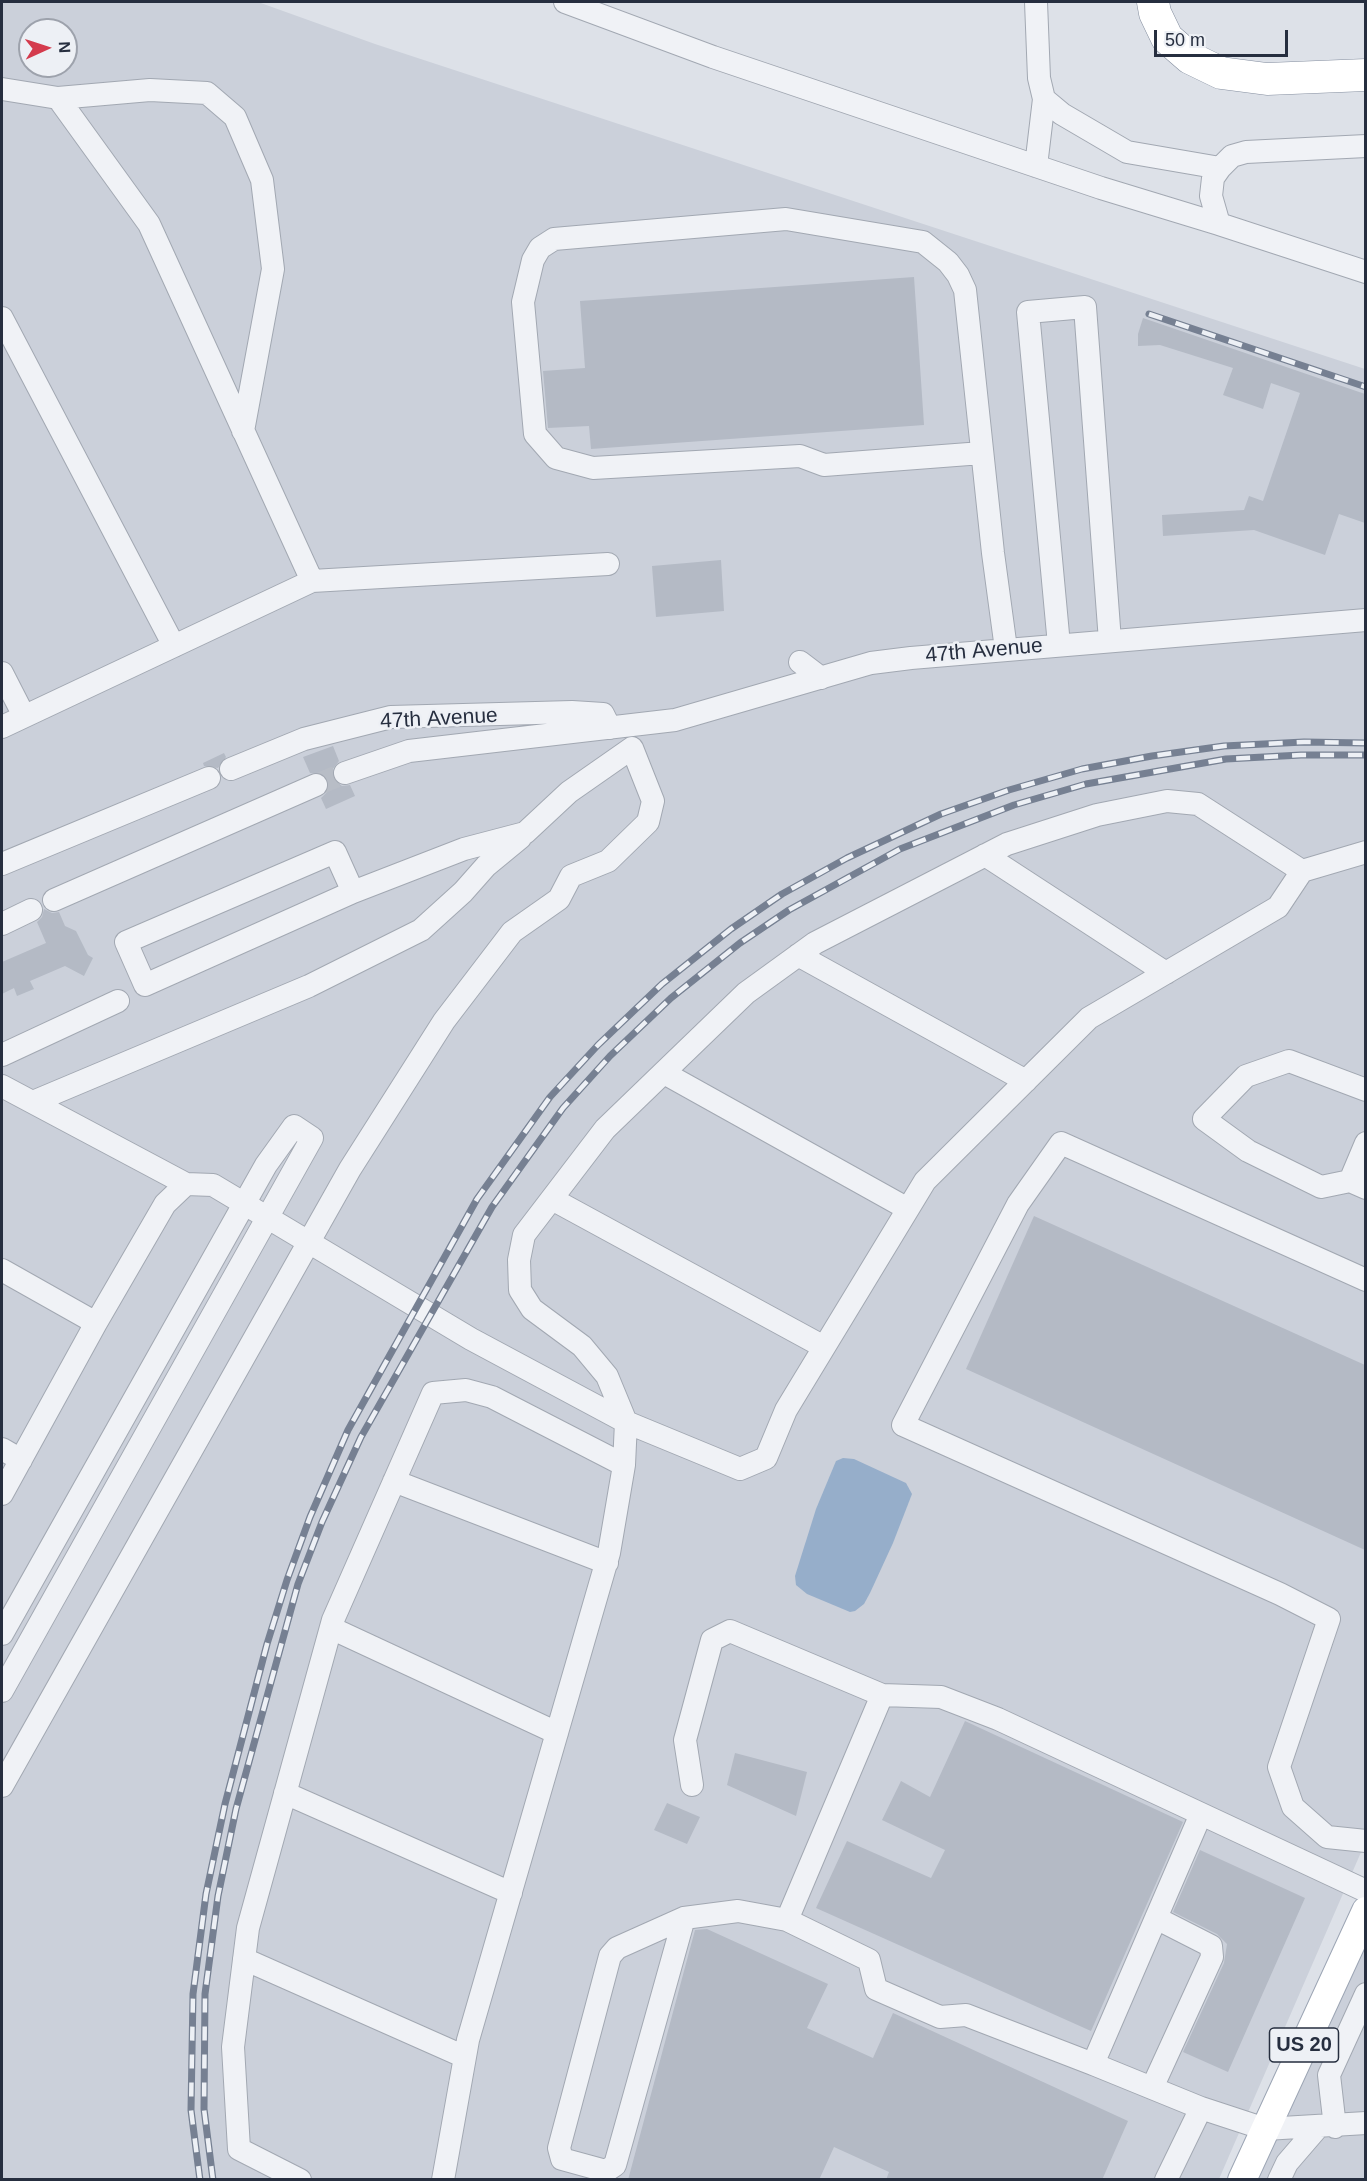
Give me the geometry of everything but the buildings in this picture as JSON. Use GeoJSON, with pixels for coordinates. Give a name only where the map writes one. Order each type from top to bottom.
{"type":"FeatureCollection","features":[{"type":"Feature","properties":{"kind":"highway"},"geometry":{"type":"LineString","coordinates":[[1154,2],[1155,13],[1167,38],[1190,58],[1221,73],[1267,79],[1365,75]]}},
{"type":"Feature","properties":{"kind":"main road","name":"US 20"},"geometry":{"type":"LineString","coordinates":[[1242,2180],[1365,1911]]}},
{"type":"Feature","properties":{"kind":"street"},"geometry":{"type":"LineString","coordinates":[[565,2],[713,57],[1036,166],[1365,272]]}},
{"type":"Feature","properties":{"kind":"street"},"geometry":{"type":"LineString","coordinates":[[1036,2],[1039,78],[1044,99],[1036,166]]}},
{"type":"Feature","properties":{"kind":"street"},"geometry":{"type":"LineString","coordinates":[[2,89],[58,98],[150,90],[207,93],[235,117],[262,180],[273,269],[243,431]]}},
{"type":"Feature","properties":{"kind":"street"},"geometry":{"type":"LineString","coordinates":[[58,98],[149,224],[312,581]]}},
{"type":"Feature","properties":{"kind":"street"},"geometry":{"type":"LineString","coordinates":[[1044,99],[1062,114],[1127,152],[1220,168]]}},
{"type":"Feature","properties":{"kind":"street"},"geometry":{"type":"LineString","coordinates":[[1219,224],[1211,196],[1213,178],[1232,156],[1246,152],[1365,146]]}},
{"type":"Feature","properties":{"kind":"street"},"geometry":{"type":"LineString","coordinates":[[982,453],[824,465],[800,456],[593,468],[556,458],[535,434],[523,302],[533,260],[540,248],[554,239],[786,219],[923,242],[948,262],[958,275],[964,290],[1006,649]]}},
{"type":"Feature","properties":{"kind":"street"},"geometry":{"type":"LineString","coordinates":[[1059,645],[1028,312],[1085,307],[1110,641]]}},
{"type":"Feature","properties":{"kind":"street"},"geometry":{"type":"LineString","coordinates":[[2,318],[174,646]]}},
{"type":"Feature","properties":{"kind":"street"},"geometry":{"type":"LineString","coordinates":[[2,726],[312,581],[608,564]]}},
{"type":"Feature","properties":{"kind":"street","name":"47th Avenue"},"geometry":{"type":"LineString","coordinates":[[345,773],[409,751],[623,734],[871,663],[1006,649],[1365,620]]}},
{"type":"Feature","properties":{"kind":"street"},"geometry":{"type":"LineString","coordinates":[[800,662],[821,678]]}},
{"type":"Feature","properties":{"kind":"street"},"geometry":{"type":"LineString","coordinates":[[2,673],[24,716]]}},
{"type":"Feature","properties":{"kind":"street","name":"47th Avenue"},"geometry":{"type":"LineString","coordinates":[[231,769],[304,739],[391,717],[572,712],[603,714],[623,734]]}},
{"type":"Feature","properties":{"kind":"street"},"geometry":{"type":"LineString","coordinates":[[2,1786],[350,1169],[444,1021],[512,932],[560,899],[571,876],[608,861],[648,822],[653,801],[623,734],[569,792],[486,866],[463,892],[422,930],[309,986],[33,1102]]}},
{"type":"Feature","properties":{"kind":"street"},"geometry":{"type":"LineString","coordinates":[[2,864],[209,778]]}},
{"type":"Feature","properties":{"kind":"street"},"geometry":{"type":"LineString","coordinates":[[54,900],[316,785]]}},
{"type":"Feature","properties":{"kind":"street"},"geometry":{"type":"LineString","coordinates":[[443,2180],[465,2057],[607,1563],[624,1465],[626,1422],[607,1376],[582,1346],[532,1309],[520,1290],[519,1260],[524,1235],[605,1129],[746,993],[815,944],[1007,844],[1097,815],[1167,801],[1198,804],[1302,871]]}},
{"type":"Feature","properties":{"kind":"street"},"geometry":{"type":"LineString","coordinates":[[353,892],[335,852],[126,942],[145,985],[353,892],[464,849],[525,833]]}},
{"type":"Feature","properties":{"kind":"street"},"geometry":{"type":"LineString","coordinates":[[2,1086],[186,1184],[213,1185],[471,1339],[626,1422],[740,1469],[766,1458],[786,1410],[925,1181],[1089,1018],[1278,907],[1302,871],[1365,852]]}},
{"type":"Feature","properties":{"kind":"street"},"geometry":{"type":"LineString","coordinates":[[985,855],[1166,973]]}},
{"type":"Feature","properties":{"kind":"street"},"geometry":{"type":"LineString","coordinates":[[2,924],[32,910]]}},
{"type":"Feature","properties":{"kind":"street"},"geometry":{"type":"LineString","coordinates":[[798,955],[1026,1081]]}},
{"type":"Feature","properties":{"kind":"street"},"geometry":{"type":"LineString","coordinates":[[2,1055],[118,1001]]}},
{"type":"Feature","properties":{"kind":"street"},"geometry":{"type":"LineString","coordinates":[[1365,1090],[1289,1061],[1246,1076],[1204,1119],[1248,1151],[1321,1187],[1358,1185],[1365,1143]]}},
{"type":"Feature","properties":{"kind":"street"},"geometry":{"type":"LineString","coordinates":[[663,1073],[908,1209]]}},
{"type":"Feature","properties":{"kind":"street"},"geometry":{"type":"LineString","coordinates":[[2,1634],[266,1165],[294,1126],[312,1138],[2,1690]]}},
{"type":"Feature","properties":{"kind":"street"},"geometry":{"type":"LineString","coordinates":[[1365,1281],[1061,1143],[1017,1204],[903,1425],[1270,1590],[1329,1619],[1279,1767],[1293,1807],[1327,1837],[1365,1841]]}},
{"type":"Feature","properties":{"kind":"street"},"geometry":{"type":"LineString","coordinates":[[2,1494],[11,1454],[96,1323],[165,1204],[186,1184]]}},
{"type":"Feature","properties":{"kind":"street"},"geometry":{"type":"LineString","coordinates":[[552,1198],[824,1347]]}},
{"type":"Feature","properties":{"kind":"street"},"geometry":{"type":"LineString","coordinates":[[2,1270],[96,1323]]}},
{"type":"Feature","properties":{"kind":"street"},"geometry":{"type":"LineString","coordinates":[[300,2180],[261,2170],[239,2149],[232,2047],[248,1928],[331,1628],[433,1393],[466,1390],[492,1397],[624,1465]]}},
{"type":"Feature","properties":{"kind":"street"},"geometry":{"type":"LineString","coordinates":[[394,1481],[607,1563]]}},
{"type":"Feature","properties":{"kind":"street"},"geometry":{"type":"LineString","coordinates":[[331,1628],[557,1733]]}},
{"type":"Feature","properties":{"kind":"street"},"geometry":{"type":"LineString","coordinates":[[693,1785],[685,1740],[712,1640],[730,1631],[882,1695],[941,1697],[998,1719],[1365,1890]]}},
{"type":"Feature","properties":{"kind":"street"},"geometry":{"type":"LineString","coordinates":[[787,1920],[882,1695]]}},
{"type":"Feature","properties":{"kind":"street"},"geometry":{"type":"LineString","coordinates":[[285,1793],[511,1893]]}},
{"type":"Feature","properties":{"kind":"street"},"geometry":{"type":"LineString","coordinates":[[1093,2064],[1201,1814]]}},
{"type":"Feature","properties":{"kind":"street"},"geometry":{"type":"LineString","coordinates":[[684,1918],[611,2175],[562,2159],[559,2148],[610,1956],[617,1948],[684,1918],[738,1911],[787,1920],[869,1960],[876,1989],[940,2017],[966,2014],[1201,2108],[1265,2129],[1365,2123]]}},
{"type":"Feature","properties":{"kind":"street"},"geometry":{"type":"LineString","coordinates":[[1152,2088],[1212,1957],[1211,1946],[1156,1918]]}},
{"type":"Feature","properties":{"kind":"street"},"geometry":{"type":"LineString","coordinates":[[244,1959],[465,2057]]}},
{"type":"Feature","properties":{"kind":"street"},"geometry":{"type":"LineString","coordinates":[[1279,2180],[1287,2163],[1327,2127],[1329,2075],[1365,1994]]}},
{"type":"Feature","properties":{"kind":"street"},"geometry":{"type":"LineString","coordinates":[[1166,2180],[1201,2108]]}},
{"type":"Feature","properties":{"kind":"shaded area"},"geometry":{"type":"Polygon","coordinates":[[[2,2],[258,2],[375,44],[1365,369],[1365,1843],[1219,2179],[2,2180],[2,2]]]}},
{"type":"Feature","properties":{"kind":"shaded area"},"geometry":{"type":"Polygon","coordinates":[[[1365,1911],[1365,2179],[1242,2180],[1365,1911]]]}},
{"type":"Feature","properties":{"kind":"water"},"geometry":{"type":"Polygon","coordinates":[[[843,1458],[854,1459],[906,1483],[912,1494],[870,1593],[864,1604],[850,1612],[807,1594],[796,1585],[795,1576],[816,1509],[836,1461],[843,1458]]]}},
{"type":"Feature","properties":{"kind":"tunnel"},"geometry":{"type":"LineString","coordinates":[[316,785],[345,773]]}},
{"type":"Feature","properties":{"kind":"railway"},"geometry":{"type":"LineString","coordinates":[[1149,314],[1366,387]]}},
{"type":"Feature","properties":{"kind":"railway"},"geometry":{"type":"LineString","coordinates":[[200,2180],[191,2110],[193,1994],[206,1894],[225,1804],[267,1644],[287,1580],[310,1517],[348,1430],[477,1199],[550,1097],[598,1045],[662,984],[731,929],[782,894],[847,858],[941,814],[1009,790],[1082,769],[1152,756],[1224,746],[1304,742],[1366,743]]}},
{"type":"Feature","properties":{"kind":"railway"},"geometry":{"type":"LineString","coordinates":[[213,2180],[204,2109],[205,1994],[218,1896],[236,1809],[298,1584],[322,1522],[361,1437],[492,1207],[563,1108],[610,1056],[671,998],[740,943],[789,910],[900,849],[1014,805],[1086,784],[1226,759],[1301,755],[1366,755]]}}]}
